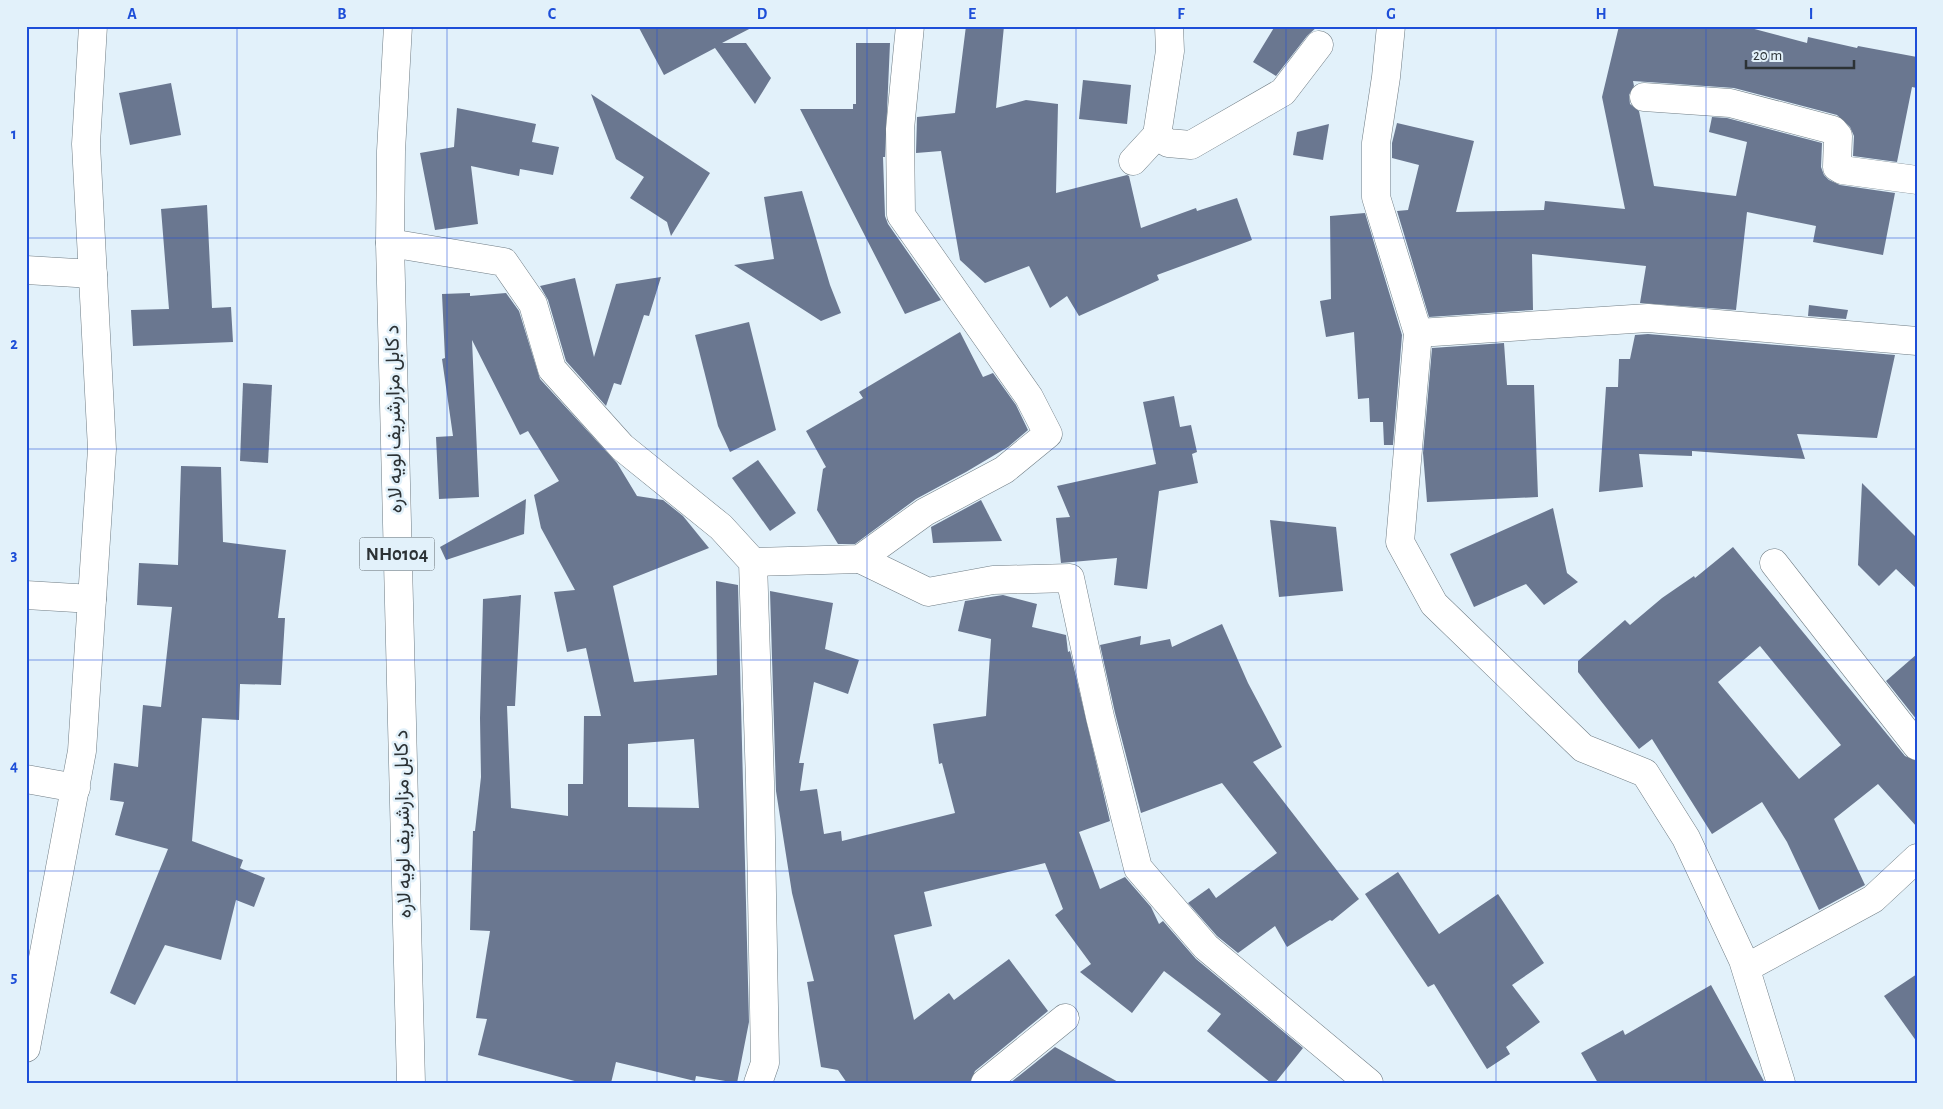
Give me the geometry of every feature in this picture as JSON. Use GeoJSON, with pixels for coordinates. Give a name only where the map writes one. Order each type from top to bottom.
{"type":"FeatureCollection","features":[{"type":"Feature","properties":{"kind":"main road"},"geometry":{"type":"LineString","coordinates":[[27,1044],[82,751],[102,449],[86,144],[94,26]]}},
{"type":"Feature","properties":{"kind":"main road","name":"د کابل مزارشریف لویه لاره"},"geometry":{"type":"LineString","coordinates":[[398,26],[391,151],[390,243],[411,1083]]}},
{"type":"Feature","properties":{"kind":"main road"},"geometry":{"type":"LineString","coordinates":[[860,559],[925,512],[1004,470],[1048,434],[1028,397],[901,215],[900,129],[910,26]]}},
{"type":"Feature","properties":{"kind":"main road"},"geometry":{"type":"LineString","coordinates":[[1133,161],[1157,135],[1170,51],[1169,26]]}},
{"type":"Feature","properties":{"kind":"main road"},"geometry":{"type":"LineString","coordinates":[[1391,26],[1386,77],[1376,143],[1376,197],[1418,333],[1400,542],[1434,604],[1583,748],[1645,773],[1686,838],[1746,968],[1781,1083]]}},
{"type":"Feature","properties":{"kind":"main road"},"geometry":{"type":"LineString","coordinates":[[1157,135],[1168,143],[1191,145],[1283,92],[1319,45]]}},
{"type":"Feature","properties":{"kind":"main road"},"geometry":{"type":"LineString","coordinates":[[1644,97],[1730,103],[1834,130],[1838,136],[1838,167],[1842,170],[1917,180]]}},
{"type":"Feature","properties":{"kind":"main road"},"geometry":{"type":"LineString","coordinates":[[390,243],[504,262],[533,304],[552,369],[622,447],[720,527],[752,562],[760,782],[765,1063],[758,1083]]}},
{"type":"Feature","properties":{"kind":"main road"},"geometry":{"type":"LineString","coordinates":[[26,270],[93,274]]}},
{"type":"Feature","properties":{"kind":"main road"},"geometry":{"type":"LineString","coordinates":[[1418,333],[1648,318],[1917,341]]}},
{"type":"Feature","properties":{"kind":"main road"},"geometry":{"type":"LineString","coordinates":[[752,562],[860,559],[928,592],[992,580],[1070,578],[1100,717],[1138,868],[1206,947],[1369,1083]]}},
{"type":"Feature","properties":{"kind":"main road"},"geometry":{"type":"LineString","coordinates":[[1774,563],[1917,746]]}},
{"type":"Feature","properties":{"kind":"main road"},"geometry":{"type":"LineString","coordinates":[[26,595],[92,599]]}},
{"type":"Feature","properties":{"kind":"main road"},"geometry":{"type":"LineString","coordinates":[[26,778],[76,788]]}},
{"type":"Feature","properties":{"kind":"main road"},"geometry":{"type":"LineString","coordinates":[[1746,968],[1873,899],[1917,858]]}},
{"type":"Feature","properties":{"kind":"main road"},"geometry":{"type":"LineString","coordinates":[[985,1083],[1065,1018]]}},
{"type":"Feature","properties":{"kind":"building"},"geometry":{"type":"Polygon","coordinates":[[[638,26],[755,26],[722,43],[746,43],[771,78],[755,104],[715,48],[664,75],[638,26]]]}},
{"type":"Feature","properties":{"kind":"building"},"geometry":{"type":"Polygon","coordinates":[[[966,26],[1004,26],[996,108],[1026,100],[1058,104],[1056,193],[1127,175],[1129,176],[1141,228],[1196,208],[1197,211],[1237,198],[1252,240],[1157,275],[1159,280],[1079,316],[1067,296],[1050,308],[1029,266],[985,283],[960,260],[941,151],[916,153],[917,117],[955,113],[966,26]]]}},
{"type":"Feature","properties":{"kind":"building"},"geometry":{"type":"Polygon","coordinates":[[[1275,26],[1318,26],[1307,36],[1276,76],[1253,62],[1275,26]]]}},
{"type":"Feature","properties":{"kind":"building"},"geometry":{"type":"Polygon","coordinates":[[[1619,26],[1743,26],[1807,43],[1808,37],[1857,48],[1858,46],[1917,57],[1917,88],[1912,87],[1897,162],[1853,156],[1854,136],[1850,127],[1837,115],[1734,88],[1633,81],[1634,86],[1629,95],[1630,104],[1639,111],[1654,186],[1736,196],[1747,142],[1709,132],[1712,117],[1727,118],[1822,143],[1821,167],[1824,175],[1829,180],[1840,185],[1895,193],[1883,255],[1813,242],[1816,226],[1747,212],[1736,310],[1640,303],[1646,266],[1532,254],[1533,310],[1429,317],[1397,211],[1408,210],[1419,165],[1392,158],[1392,143],[1397,123],[1474,141],[1456,212],[1544,210],[1545,201],[1625,209],[1602,97],[1619,26]]]}},
{"type":"Feature","properties":{"kind":"building"},"geometry":{"type":"Polygon","coordinates":[[[856,43],[890,43],[885,157],[883,157],[885,216],[888,224],[941,300],[905,314],[800,109],[853,109],[853,104],[856,104],[856,43]]]}},
{"type":"Feature","properties":{"kind":"building"},"geometry":{"type":"Polygon","coordinates":[[[1083,80],[1131,85],[1127,124],[1079,119],[1083,80]]]}},
{"type":"Feature","properties":{"kind":"building"},"geometry":{"type":"Polygon","coordinates":[[[171,83],[181,135],[130,145],[119,93],[171,83]]]}},
{"type":"Feature","properties":{"kind":"building"},"geometry":{"type":"Polygon","coordinates":[[[591,94],[710,173],[671,236],[667,222],[630,198],[644,177],[616,159],[591,94]]]}},
{"type":"Feature","properties":{"kind":"building"},"geometry":{"type":"Polygon","coordinates":[[[457,108],[536,124],[532,142],[559,147],[553,175],[520,169],[519,176],[471,166],[478,224],[435,230],[420,153],[454,147],[457,108]]]}},
{"type":"Feature","properties":{"kind":"building"},"geometry":{"type":"Polygon","coordinates":[[[1329,124],[1323,160],[1293,155],[1297,132],[1329,124]]]}},
{"type":"Feature","properties":{"kind":"building"},"geometry":{"type":"Polygon","coordinates":[[[802,191],[830,285],[841,313],[821,321],[734,265],[774,259],[764,197],[802,191]]]}},
{"type":"Feature","properties":{"kind":"building"},"geometry":{"type":"Polygon","coordinates":[[[207,205],[212,308],[231,307],[233,342],[133,346],[131,310],[169,309],[161,209],[207,205]]]}},
{"type":"Feature","properties":{"kind":"building"},"geometry":{"type":"Polygon","coordinates":[[[1365,213],[1402,335],[1393,445],[1384,445],[1383,422],[1370,422],[1369,398],[1358,399],[1354,332],[1326,337],[1320,301],[1331,299],[1330,216],[1365,213]]]}},
{"type":"Feature","properties":{"kind":"building"},"geometry":{"type":"Polygon","coordinates":[[[661,277],[649,316],[644,315],[621,385],[614,383],[606,406],[566,361],[548,300],[540,286],[575,278],[594,357],[616,284],[661,277]]]}},
{"type":"Feature","properties":{"kind":"building"},"geometry":{"type":"Polygon","coordinates":[[[470,293],[470,296],[506,293],[519,311],[540,379],[617,463],[637,496],[663,500],[683,516],[709,548],[613,586],[634,682],[717,675],[716,581],[738,585],[749,1022],[737,1083],[696,1076],[695,1081],[616,1062],[611,1083],[582,1083],[478,1055],[487,1019],[476,1018],[490,931],[470,930],[473,831],[475,831],[481,777],[480,718],[483,599],[521,595],[515,706],[507,706],[511,808],[568,816],[568,784],[583,784],[584,716],[601,716],[586,648],[567,652],[554,592],[575,590],[541,528],[534,495],[559,481],[528,431],[520,435],[472,340],[479,497],[439,499],[436,437],[453,436],[442,359],[445,358],[442,294],[470,293]],[[694,739],[628,744],[628,807],[699,808],[694,739]]]}},
{"type":"Feature","properties":{"kind":"building"},"geometry":{"type":"Polygon","coordinates":[[[1809,305],[1848,310],[1846,319],[1808,316],[1809,305]]]}},
{"type":"Feature","properties":{"kind":"building"},"geometry":{"type":"Polygon","coordinates":[[[749,322],[776,430],[730,452],[718,426],[695,335],[749,322]]]}},
{"type":"Feature","properties":{"kind":"building"},"geometry":{"type":"Polygon","coordinates":[[[960,332],[983,377],[993,373],[1016,405],[1028,430],[1008,447],[916,499],[855,544],[838,544],[817,510],[823,469],[826,467],[806,431],[863,398],[859,392],[960,332]]]}},
{"type":"Feature","properties":{"kind":"building"},"geometry":{"type":"Polygon","coordinates":[[[1648,334],[1895,355],[1877,438],[1797,434],[1805,459],[1692,451],[1692,456],[1639,454],[1643,487],[1599,492],[1606,387],[1618,387],[1619,359],[1630,359],[1635,335],[1648,334]]]}},
{"type":"Feature","properties":{"kind":"building"},"geometry":{"type":"Polygon","coordinates":[[[1504,343],[1507,385],[1534,385],[1538,497],[1427,502],[1423,453],[1432,348],[1504,343]]]}},
{"type":"Feature","properties":{"kind":"building"},"geometry":{"type":"Polygon","coordinates":[[[243,383],[272,385],[268,463],[240,461],[243,383]]]}},
{"type":"Feature","properties":{"kind":"building"},"geometry":{"type":"Polygon","coordinates":[[[1174,396],[1180,427],[1191,425],[1197,452],[1192,454],[1198,483],[1159,491],[1147,589],[1114,585],[1117,558],[1061,563],[1056,518],[1070,517],[1057,486],[1156,464],[1143,402],[1174,396]]]}},
{"type":"Feature","properties":{"kind":"building"},"geometry":{"type":"Polygon","coordinates":[[[758,460],[796,513],[770,531],[732,478],[758,460]]]}},
{"type":"Feature","properties":{"kind":"building"},"geometry":{"type":"Polygon","coordinates":[[[181,466],[221,467],[223,542],[286,550],[278,618],[285,618],[281,685],[240,684],[239,720],[202,718],[192,841],[243,860],[240,868],[265,878],[254,907],[236,900],[221,960],[165,945],[135,1005],[110,993],[168,849],[115,835],[124,802],[110,800],[114,763],[138,767],[143,705],[161,707],[172,607],[137,605],[139,563],[178,565],[181,466]]]}},
{"type":"Feature","properties":{"kind":"building"},"geometry":{"type":"Polygon","coordinates":[[[1862,483],[1917,538],[1917,589],[1896,569],[1879,586],[1858,565],[1862,483]]]}},
{"type":"Feature","properties":{"kind":"building"},"geometry":{"type":"Polygon","coordinates":[[[526,499],[524,534],[446,560],[440,547],[526,499]]]}},
{"type":"Feature","properties":{"kind":"building"},"geometry":{"type":"Polygon","coordinates":[[[981,500],[1002,541],[933,543],[931,527],[981,500]]]}},
{"type":"Feature","properties":{"kind":"building"},"geometry":{"type":"Polygon","coordinates":[[[1553,508],[1567,573],[1578,582],[1544,605],[1526,584],[1474,607],[1450,554],[1553,508]]]}},
{"type":"Feature","properties":{"kind":"building"},"geometry":{"type":"Polygon","coordinates":[[[1270,520],[1336,527],[1343,591],[1279,597],[1270,520]]]}},
{"type":"Feature","properties":{"kind":"building"},"geometry":{"type":"Polygon","coordinates":[[[1733,547],[1905,756],[1917,761],[1917,827],[1878,784],[1834,819],[1865,885],[1819,910],[1787,842],[1762,802],[1712,834],[1652,739],[1639,749],[1578,672],[1578,661],[1625,620],[1630,625],[1662,598],[1694,576],[1695,578],[1733,547]],[[1760,646],[1718,682],[1799,779],[1841,745],[1760,646]]]}},
{"type":"Feature","properties":{"kind":"building"},"geometry":{"type":"Polygon","coordinates":[[[770,591],[833,603],[825,649],[859,660],[848,694],[814,682],[799,763],[804,763],[800,791],[817,789],[824,834],[841,831],[842,841],[955,813],[942,763],[939,764],[933,724],[986,716],[991,639],[958,631],[965,601],[1003,595],[1037,604],[1032,627],[1066,635],[1068,652],[1070,651],[1110,821],[1079,832],[1100,889],[1125,877],[1151,907],[1159,924],[1163,921],[1196,959],[1303,1048],[1275,1083],[1271,1083],[1207,1031],[1221,1014],[1164,971],[1132,1013],[1080,972],[1091,964],[1055,915],[1063,909],[1045,863],[924,892],[932,926],[894,935],[914,1020],[949,993],[954,1000],[1009,959],[1048,1011],[975,1071],[970,1083],[847,1083],[838,1070],[821,1067],[807,982],[814,981],[792,893],[776,791],[770,591]]]}},
{"type":"Feature","properties":{"kind":"building"},"geometry":{"type":"Polygon","coordinates":[[[1222,624],[1248,683],[1282,747],[1253,762],[1359,899],[1332,921],[1330,920],[1287,947],[1275,926],[1238,953],[1217,936],[1188,903],[1209,888],[1216,898],[1277,853],[1222,783],[1141,813],[1115,713],[1100,645],[1141,636],[1140,645],[1170,639],[1172,647],[1222,624]]]}},
{"type":"Feature","properties":{"kind":"building"},"geometry":{"type":"Polygon","coordinates":[[[1917,654],[1917,720],[1886,681],[1917,654]]]}},
{"type":"Feature","properties":{"kind":"building"},"geometry":{"type":"Polygon","coordinates":[[[1398,872],[1439,934],[1498,894],[1544,963],[1512,985],[1540,1022],[1506,1047],[1510,1054],[1487,1069],[1434,984],[1428,987],[1365,894],[1398,872]]]}},
{"type":"Feature","properties":{"kind":"building"},"geometry":{"type":"Polygon","coordinates":[[[1917,974],[1917,1042],[1884,996],[1917,974]]]}},
{"type":"Feature","properties":{"kind":"building"},"geometry":{"type":"Polygon","coordinates":[[[1711,985],[1765,1083],[1598,1083],[1581,1053],[1623,1030],[1625,1035],[1711,985]]]}},
{"type":"Feature","properties":{"kind":"building"},"geometry":{"type":"Polygon","coordinates":[[[1055,1047],[1120,1083],[1010,1083],[1055,1047]]]}}]}
